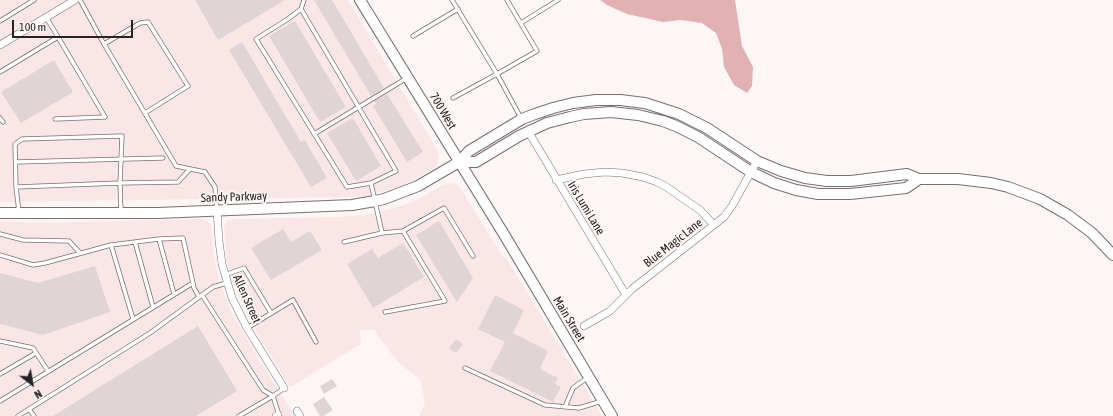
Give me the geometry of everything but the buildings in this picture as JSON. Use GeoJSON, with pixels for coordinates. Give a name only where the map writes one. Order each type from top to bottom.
{"type":"FeatureCollection","features":[{"type":"Feature","properties":{"kind":"main road","name":"700 West"},"geometry":{"type":"LineString","coordinates":[[360,0],[505,236]]}},
{"type":"Feature","properties":{"kind":"main road"},"geometry":{"type":"LineString","coordinates":[[460,162],[469,151],[522,119],[553,108],[584,101],[607,99],[645,103],[668,110],[699,123],[757,161],[793,175],[816,180],[851,181],[907,174],[918,179],[942,178],[975,180],[997,184],[1025,193],[1040,199],[1068,215],[1092,234],[1113,255]]}},
{"type":"Feature","properties":{"kind":"main road"},"geometry":{"type":"LineString","coordinates":[[460,162],[476,162],[528,131],[547,123],[570,116],[611,112],[638,115],[663,122],[687,132],[751,172],[774,183],[796,190],[829,194],[855,194],[906,188],[918,179]]}},
{"type":"Feature","properties":{"kind":"main road","name":"Sandy Parkway"},"geometry":{"type":"LineString","coordinates":[[0,213],[158,213],[352,205],[384,199],[418,186],[460,162]]}},
{"type":"Feature","properties":{"kind":"main road","name":"Main Street"},"geometry":{"type":"LineString","coordinates":[[505,236],[612,416]]}},
{"type":"Feature","properties":{"kind":"street"},"geometry":{"type":"LineString","coordinates":[[0,45],[75,0]]}},
{"type":"Feature","properties":{"kind":"street","name":"Iris Lumi Lane"},"geometry":{"type":"LineString","coordinates":[[528,131],[626,295]]}},
{"type":"Feature","properties":{"kind":"street","name":"Blue Magic Lane"},"geometry":{"type":"LineString","coordinates":[[584,326],[610,311],[626,295],[724,217],[732,206],[757,161]]}},
{"type":"Feature","properties":{"kind":"street"},"geometry":{"type":"LineString","coordinates":[[556,180],[584,174],[605,172],[622,173],[643,177],[665,186],[700,210],[714,225]]}},
{"type":"Feature","properties":{"kind":"street","name":"Allen Street"},"geometry":{"type":"LineString","coordinates":[[217,210],[220,253],[232,298],[247,328],[284,388]]}},
{"type":"Feature","properties":{"kind":"lane"},"geometry":{"type":"LineString","coordinates":[[0,21],[34,0]]}},
{"type":"Feature","properties":{"kind":"lane"},"geometry":{"type":"LineString","coordinates":[[80,0],[104,44],[176,166],[205,172],[215,187],[217,210]]}},
{"type":"Feature","properties":{"kind":"lane"},"geometry":{"type":"LineString","coordinates":[[301,9],[396,171],[371,183],[347,187],[256,40],[301,9],[304,0]]}},
{"type":"Feature","properties":{"kind":"lane"},"geometry":{"type":"LineString","coordinates":[[452,0],[497,74],[522,119]]}},
{"type":"Feature","properties":{"kind":"lane"},"geometry":{"type":"LineString","coordinates":[[453,98],[537,51],[507,0]]}},
{"type":"Feature","properties":{"kind":"lane"},"geometry":{"type":"LineString","coordinates":[[521,23],[558,0]]}},
{"type":"Feature","properties":{"kind":"lane"},"geometry":{"type":"LineString","coordinates":[[412,36],[458,9]]}},
{"type":"Feature","properties":{"kind":"lane"},"geometry":{"type":"LineString","coordinates":[[46,17],[105,117],[55,119]]}},
{"type":"Feature","properties":{"kind":"lane"},"geometry":{"type":"LineString","coordinates":[[104,44],[140,23],[148,22],[188,86],[145,113]]}},
{"type":"Feature","properties":{"kind":"lane"},"geometry":{"type":"LineString","coordinates":[[0,72],[58,37]]}},
{"type":"Feature","properties":{"kind":"lane"},"geometry":{"type":"LineString","coordinates":[[314,134],[408,78]]}},
{"type":"Feature","properties":{"kind":"lane"},"geometry":{"type":"LineString","coordinates":[[0,118],[3,122]]}},
{"type":"Feature","properties":{"kind":"lane"},"geometry":{"type":"LineString","coordinates":[[19,213],[16,187],[15,144],[22,139],[122,136],[120,183],[121,213]]}},
{"type":"Feature","properties":{"kind":"lane"},"geometry":{"type":"LineString","coordinates":[[16,162],[163,158]]}},
{"type":"Feature","properties":{"kind":"lane"},"geometry":{"type":"LineString","coordinates":[[16,187],[178,182],[190,170]]}},
{"type":"Feature","properties":{"kind":"lane"},"geometry":{"type":"LineString","coordinates":[[371,183],[382,233]]}},
{"type":"Feature","properties":{"kind":"lane"},"geometry":{"type":"LineString","coordinates":[[344,242],[382,233],[402,231],[444,208],[473,256]]}},
{"type":"Feature","properties":{"kind":"lane"},"geometry":{"type":"LineString","coordinates":[[385,312],[445,301],[402,231]]}},
{"type":"Feature","properties":{"kind":"lane"},"geometry":{"type":"LineString","coordinates":[[0,234],[23,240],[69,241],[80,253]]}},
{"type":"Feature","properties":{"kind":"lane"},"geometry":{"type":"LineString","coordinates":[[0,255],[34,265],[111,245],[158,239],[183,238],[194,288],[201,296],[263,390],[273,396],[278,416]]}},
{"type":"Feature","properties":{"kind":"lane"},"geometry":{"type":"LineString","coordinates":[[158,239],[174,294]]}},
{"type":"Feature","properties":{"kind":"lane"},"geometry":{"type":"LineString","coordinates":[[135,242],[153,307]]}},
{"type":"Feature","properties":{"kind":"lane"},"geometry":{"type":"LineString","coordinates":[[111,245],[134,319]]}},
{"type":"Feature","properties":{"kind":"lane"},"geometry":{"type":"LineString","coordinates":[[225,275],[244,268],[271,313]]}},
{"type":"Feature","properties":{"kind":"lane"},"geometry":{"type":"LineString","coordinates":[[0,401],[193,283]]}},
{"type":"Feature","properties":{"kind":"lane"},"geometry":{"type":"LineString","coordinates":[[18,416],[150,333],[213,287],[227,283]]}},
{"type":"Feature","properties":{"kind":"lane"},"geometry":{"type":"LineString","coordinates":[[247,328],[293,300],[316,342]]}},
{"type":"Feature","properties":{"kind":"lane"},"geometry":{"type":"LineString","coordinates":[[0,341],[33,348],[48,371]]}},
{"type":"Feature","properties":{"kind":"lane"},"geometry":{"type":"LineString","coordinates":[[0,374],[36,353]]}},
{"type":"Feature","properties":{"kind":"lane"},"geometry":{"type":"LineString","coordinates":[[465,368],[545,405],[578,408],[603,401]]}},
{"type":"Feature","properties":{"kind":"lane"},"geometry":{"type":"LineString","coordinates":[[564,407],[573,388],[588,377]]}},
{"type":"Feature","properties":{"kind":"lane"},"geometry":{"type":"LineString","coordinates":[[239,416],[284,388]]}},
{"type":"Feature","properties":{"kind":"lane"},"geometry":{"type":"LineString","coordinates":[[29,409],[34,416]]}},
{"type":"Feature","properties":{"kind":"shaded area"},"geometry":{"type":"Polygon","coordinates":[[[0,0],[348,0],[438,151],[439,160],[433,169],[403,185],[367,196],[0,202],[0,0]]]}},
{"type":"Feature","properties":{"kind":"shaded area"},"geometry":{"type":"Polygon","coordinates":[[[600,0],[735,0],[742,46],[753,67],[752,86],[747,93],[734,85],[724,67],[722,49],[716,33],[702,23],[681,20],[663,22],[627,14],[607,5],[600,0]]]}},
{"type":"Feature","properties":{"kind":"shaded area"},"geometry":{"type":"Polygon","coordinates":[[[451,183],[457,185],[461,189],[503,257],[505,256],[602,416],[419,416],[425,403],[421,381],[396,360],[374,330],[360,330],[361,344],[290,387],[253,326],[238,296],[227,262],[224,228],[226,221],[233,219],[340,217],[371,214],[404,205],[443,185],[451,183]]]}},
{"type":"Feature","properties":{"kind":"shaded area"},"geometry":{"type":"Polygon","coordinates":[[[202,219],[208,221],[211,225],[218,277],[229,307],[261,363],[295,416],[0,416],[0,221],[35,223],[202,219]]]}}]}
